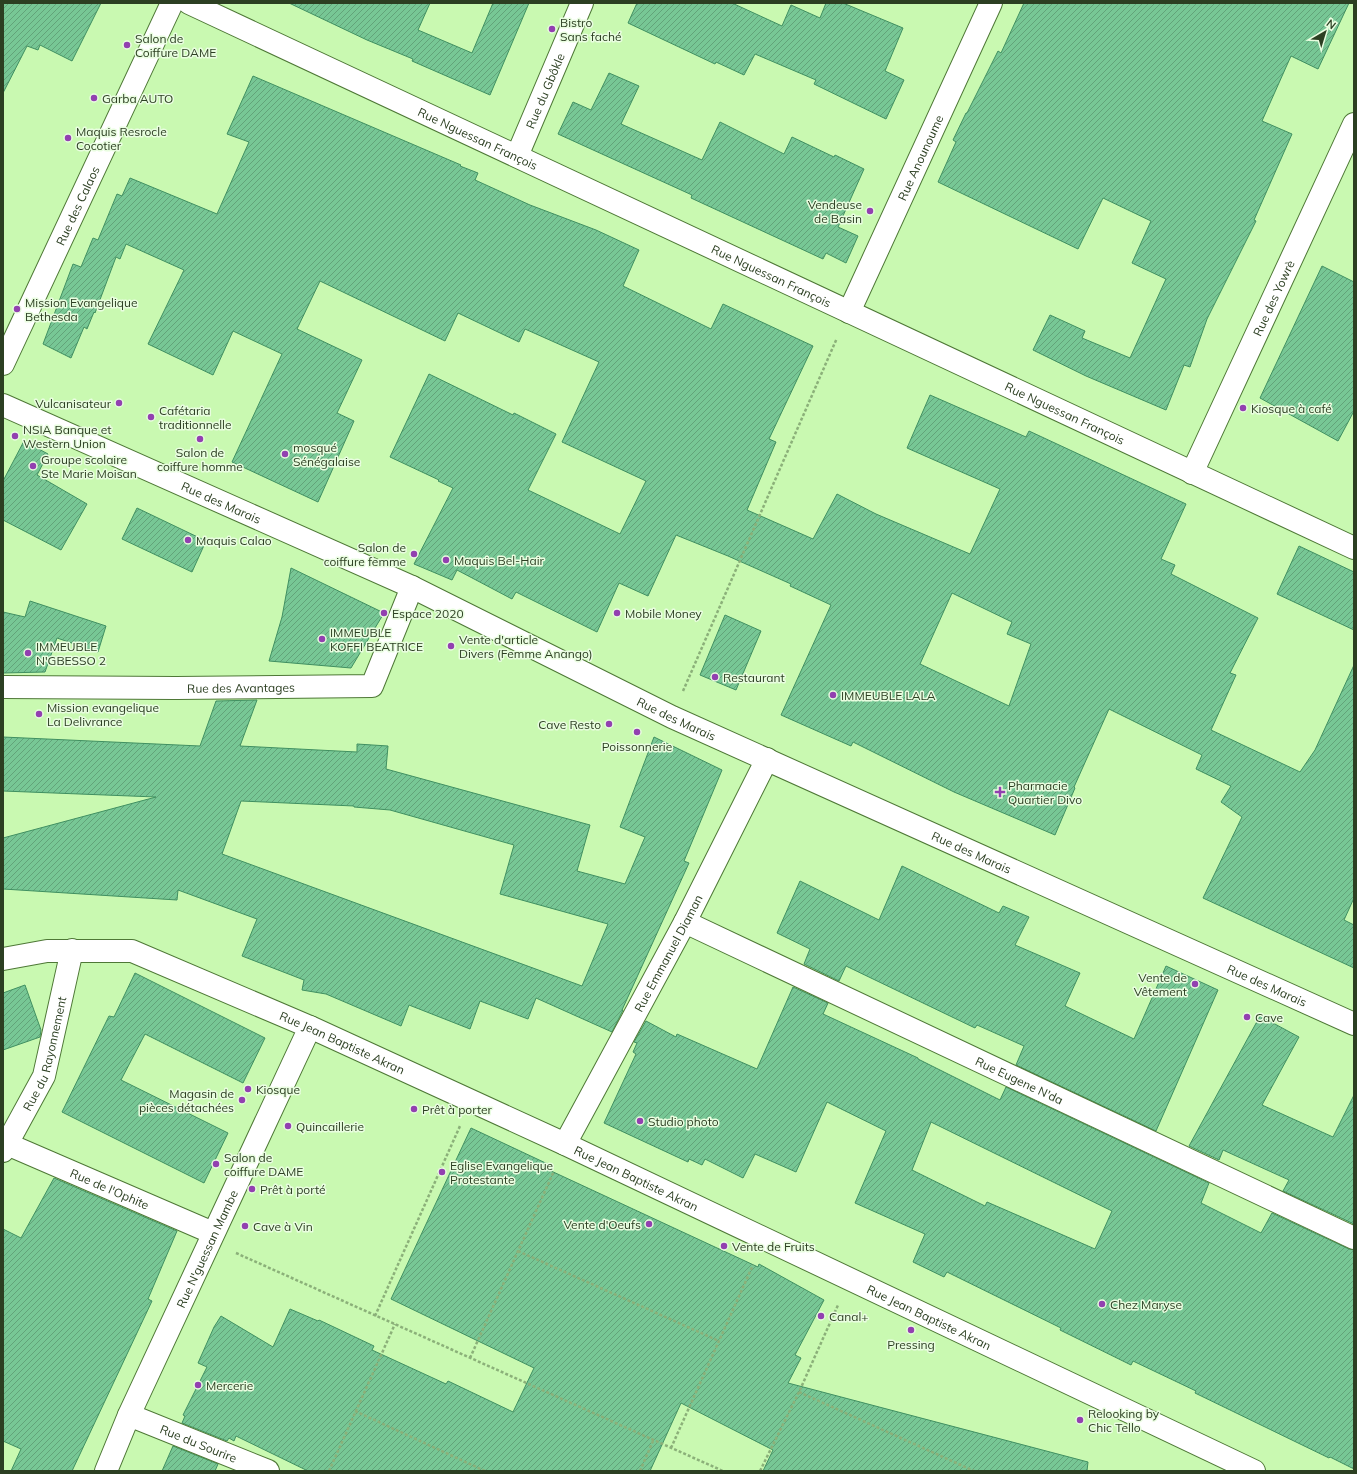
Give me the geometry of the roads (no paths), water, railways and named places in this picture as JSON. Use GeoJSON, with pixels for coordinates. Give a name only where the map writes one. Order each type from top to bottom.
{"type":"FeatureCollection","features":[{"type":"Feature","properties":{"kind":"street","name":"Rue des Calaos"},"geometry":{"type":"LineString","coordinates":[[3,364],[172,3]]}},
{"type":"Feature","properties":{"kind":"street","name":"Rue Nguessan François"},"geometry":{"type":"LineString","coordinates":[[189,3],[1354,548]]}},
{"type":"Feature","properties":{"kind":"street","name":"Rue du Gbôkle"},"geometry":{"type":"LineString","coordinates":[[517,156],[582,3]]}},
{"type":"Feature","properties":{"kind":"street","name":"Rue Anounoume"},"geometry":{"type":"LineString","coordinates":[[848,312],[991,3]]}},
{"type":"Feature","properties":{"kind":"street","name":"Rue des Yowrè"},"geometry":{"type":"LineString","coordinates":[[1192,473],[1354,124]]}},
{"type":"Feature","properties":{"kind":"street","name":"Rue des Marais"},"geometry":{"type":"LineString","coordinates":[[3,405],[412,587],[672,717],[1354,1024]]}},
{"type":"Feature","properties":{"kind":"street","name":"Rue des Avantages"},"geometry":{"type":"LineString","coordinates":[[3,687],[176,688],[372,686],[412,587]]}},
{"type":"Feature","properties":{"kind":"street","name":"Rue Emmanuel Diaman"},"geometry":{"type":"LineString","coordinates":[[565,1144],[685,922],[767,759]]}},
{"type":"Feature","properties":{"kind":"street","name":"Rue Eugene N'da"},"geometry":{"type":"LineString","coordinates":[[685,922],[1354,1238]]}},
{"type":"Feature","properties":{"kind":"street","name":"Rue du Rayonnement"},"geometry":{"type":"LineString","coordinates":[[5,1148],[44,1076],[72,950]]}},
{"type":"Feature","properties":{"kind":"street","name":"Rue Jean Baptiste Akran"},"geometry":{"type":"LineString","coordinates":[[3,959],[47,951],[132,951],[310,1027],[565,1144],[1254,1471]]}},
{"type":"Feature","properties":{"kind":"street","name":"Rue N'guessan Mambe"},"geometry":{"type":"LineString","coordinates":[[106,1471],[129,1415],[310,1027]]}},
{"type":"Feature","properties":{"kind":"street","name":"Rue de l'Ophite"},"geometry":{"type":"LineString","coordinates":[[5,1148],[211,1237]]}},
{"type":"Feature","properties":{"kind":"street","name":"Rue du Sourire"},"geometry":{"type":"LineString","coordinates":[[129,1415],[268,1471]]}},
{"type":"Feature","properties":{"kind":"place","name":"Bistro Sans faché"},"geometry":{"type":"Point","coordinates":[552,29]}},
{"type":"Feature","properties":{"kind":"place","name":"Salon de Coiffure DAME"},"geometry":{"type":"Point","coordinates":[127,45]}},
{"type":"Feature","properties":{"kind":"place","name":"Garba AUTO"},"geometry":{"type":"Point","coordinates":[94,98]}},
{"type":"Feature","properties":{"kind":"place","name":"Maquis Resrocle Cocotier"},"geometry":{"type":"Point","coordinates":[68,138]}},
{"type":"Feature","properties":{"kind":"place","name":"Vendeuse de Basin"},"geometry":{"type":"Point","coordinates":[870,211]}},
{"type":"Feature","properties":{"kind":"place","name":"Mission Evangelique Bethesda"},"geometry":{"type":"Point","coordinates":[17,309]}},
{"type":"Feature","properties":{"kind":"place","name":"Vulcanisateur"},"geometry":{"type":"Point","coordinates":[119,403]}},
{"type":"Feature","properties":{"kind":"place","name":"Kiosque à café"},"geometry":{"type":"Point","coordinates":[1243,408]}},
{"type":"Feature","properties":{"kind":"place","name":"Cafétaria traditionnelle"},"geometry":{"type":"Point","coordinates":[151,417]}},
{"type":"Feature","properties":{"kind":"place","name":"NSIA Banque et Western Union"},"geometry":{"type":"Point","coordinates":[15,436]}},
{"type":"Feature","properties":{"kind":"place","name":"Salon de coiffure homme"},"geometry":{"type":"Point","coordinates":[200,439]}},
{"type":"Feature","properties":{"kind":"place","name":"mosqué Sénégalaise"},"geometry":{"type":"Point","coordinates":[285,454]}},
{"type":"Feature","properties":{"kind":"place","name":"Groupe scolaire Ste Marie Moisan"},"geometry":{"type":"Point","coordinates":[33,466]}},
{"type":"Feature","properties":{"kind":"place","name":"Maquis Calao"},"geometry":{"type":"Point","coordinates":[188,540]}},
{"type":"Feature","properties":{"kind":"place","name":"Salon de coiffure femme"},"geometry":{"type":"Point","coordinates":[414,554]}},
{"type":"Feature","properties":{"kind":"place","name":"Maquis Bel-Hair"},"geometry":{"type":"Point","coordinates":[446,560]}},
{"type":"Feature","properties":{"kind":"place","name":"Espace 2020"},"geometry":{"type":"Point","coordinates":[384,613]}},
{"type":"Feature","properties":{"kind":"place","name":"Mobile Money"},"geometry":{"type":"Point","coordinates":[617,613]}},
{"type":"Feature","properties":{"kind":"place","name":"IMMEUBLE KOFFI BEATRICE"},"geometry":{"type":"Point","coordinates":[322,639]}},
{"type":"Feature","properties":{"kind":"place","name":"Vente d'article Divers (Femme Anango)"},"geometry":{"type":"Point","coordinates":[451,646]}},
{"type":"Feature","properties":{"kind":"place","name":"IMMEUBLE N'GBESSO 2"},"geometry":{"type":"Point","coordinates":[28,653]}},
{"type":"Feature","properties":{"kind":"place","name":"Restaurant"},"geometry":{"type":"Point","coordinates":[715,677]}},
{"type":"Feature","properties":{"kind":"place","name":"IMMEUBLE LALA"},"geometry":{"type":"Point","coordinates":[833,695]}},
{"type":"Feature","properties":{"kind":"place","name":"Mission evangelique La Delivrance"},"geometry":{"type":"Point","coordinates":[39,714]}},
{"type":"Feature","properties":{"kind":"place","name":"Cave Resto"},"geometry":{"type":"Point","coordinates":[609,724]}},
{"type":"Feature","properties":{"kind":"place","name":"Poissonnerie"},"geometry":{"type":"Point","coordinates":[637,732]}},
{"type":"Feature","properties":{"kind":"place","name":"Pharmacie Quartier Divo"},"geometry":{"type":"Point","coordinates":[1000,792]}},
{"type":"Feature","properties":{"kind":"place","name":"Vente de Vêtement"},"geometry":{"type":"Point","coordinates":[1195,984]}},
{"type":"Feature","properties":{"kind":"place","name":"Cave"},"geometry":{"type":"Point","coordinates":[1247,1017]}},
{"type":"Feature","properties":{"kind":"place","name":"Kiosque"},"geometry":{"type":"Point","coordinates":[248,1089]}},
{"type":"Feature","properties":{"kind":"place","name":"Magasin de pièces détachées"},"geometry":{"type":"Point","coordinates":[242,1100]}},
{"type":"Feature","properties":{"kind":"place","name":"Prêt à porter"},"geometry":{"type":"Point","coordinates":[414,1109]}},
{"type":"Feature","properties":{"kind":"place","name":"Studio photo"},"geometry":{"type":"Point","coordinates":[640,1121]}},
{"type":"Feature","properties":{"kind":"place","name":"Quincaillerie"},"geometry":{"type":"Point","coordinates":[288,1126]}},
{"type":"Feature","properties":{"kind":"place","name":"Salon de coiffure DAME"},"geometry":{"type":"Point","coordinates":[216,1164]}},
{"type":"Feature","properties":{"kind":"place","name":"Eglise Evangelique Protestante"},"geometry":{"type":"Point","coordinates":[442,1172]}},
{"type":"Feature","properties":{"kind":"place","name":"Prêt à porté"},"geometry":{"type":"Point","coordinates":[252,1189]}},
{"type":"Feature","properties":{"kind":"place","name":"Vente d'Oeufs"},"geometry":{"type":"Point","coordinates":[649,1224]}},
{"type":"Feature","properties":{"kind":"place","name":"Cave à Vin"},"geometry":{"type":"Point","coordinates":[245,1226]}},
{"type":"Feature","properties":{"kind":"place","name":"Vente de Fruits"},"geometry":{"type":"Point","coordinates":[724,1246]}},
{"type":"Feature","properties":{"kind":"place","name":"Chez Maryse"},"geometry":{"type":"Point","coordinates":[1102,1304]}},
{"type":"Feature","properties":{"kind":"place","name":"Canal+"},"geometry":{"type":"Point","coordinates":[821,1316]}},
{"type":"Feature","properties":{"kind":"place","name":"Pressing"},"geometry":{"type":"Point","coordinates":[911,1330]}},
{"type":"Feature","properties":{"kind":"place","name":"Mercerie"},"geometry":{"type":"Point","coordinates":[198,1385]}},
{"type":"Feature","properties":{"kind":"place","name":"Relooking by Chic Tello"},"geometry":{"type":"Point","coordinates":[1080,1420]}}]}
